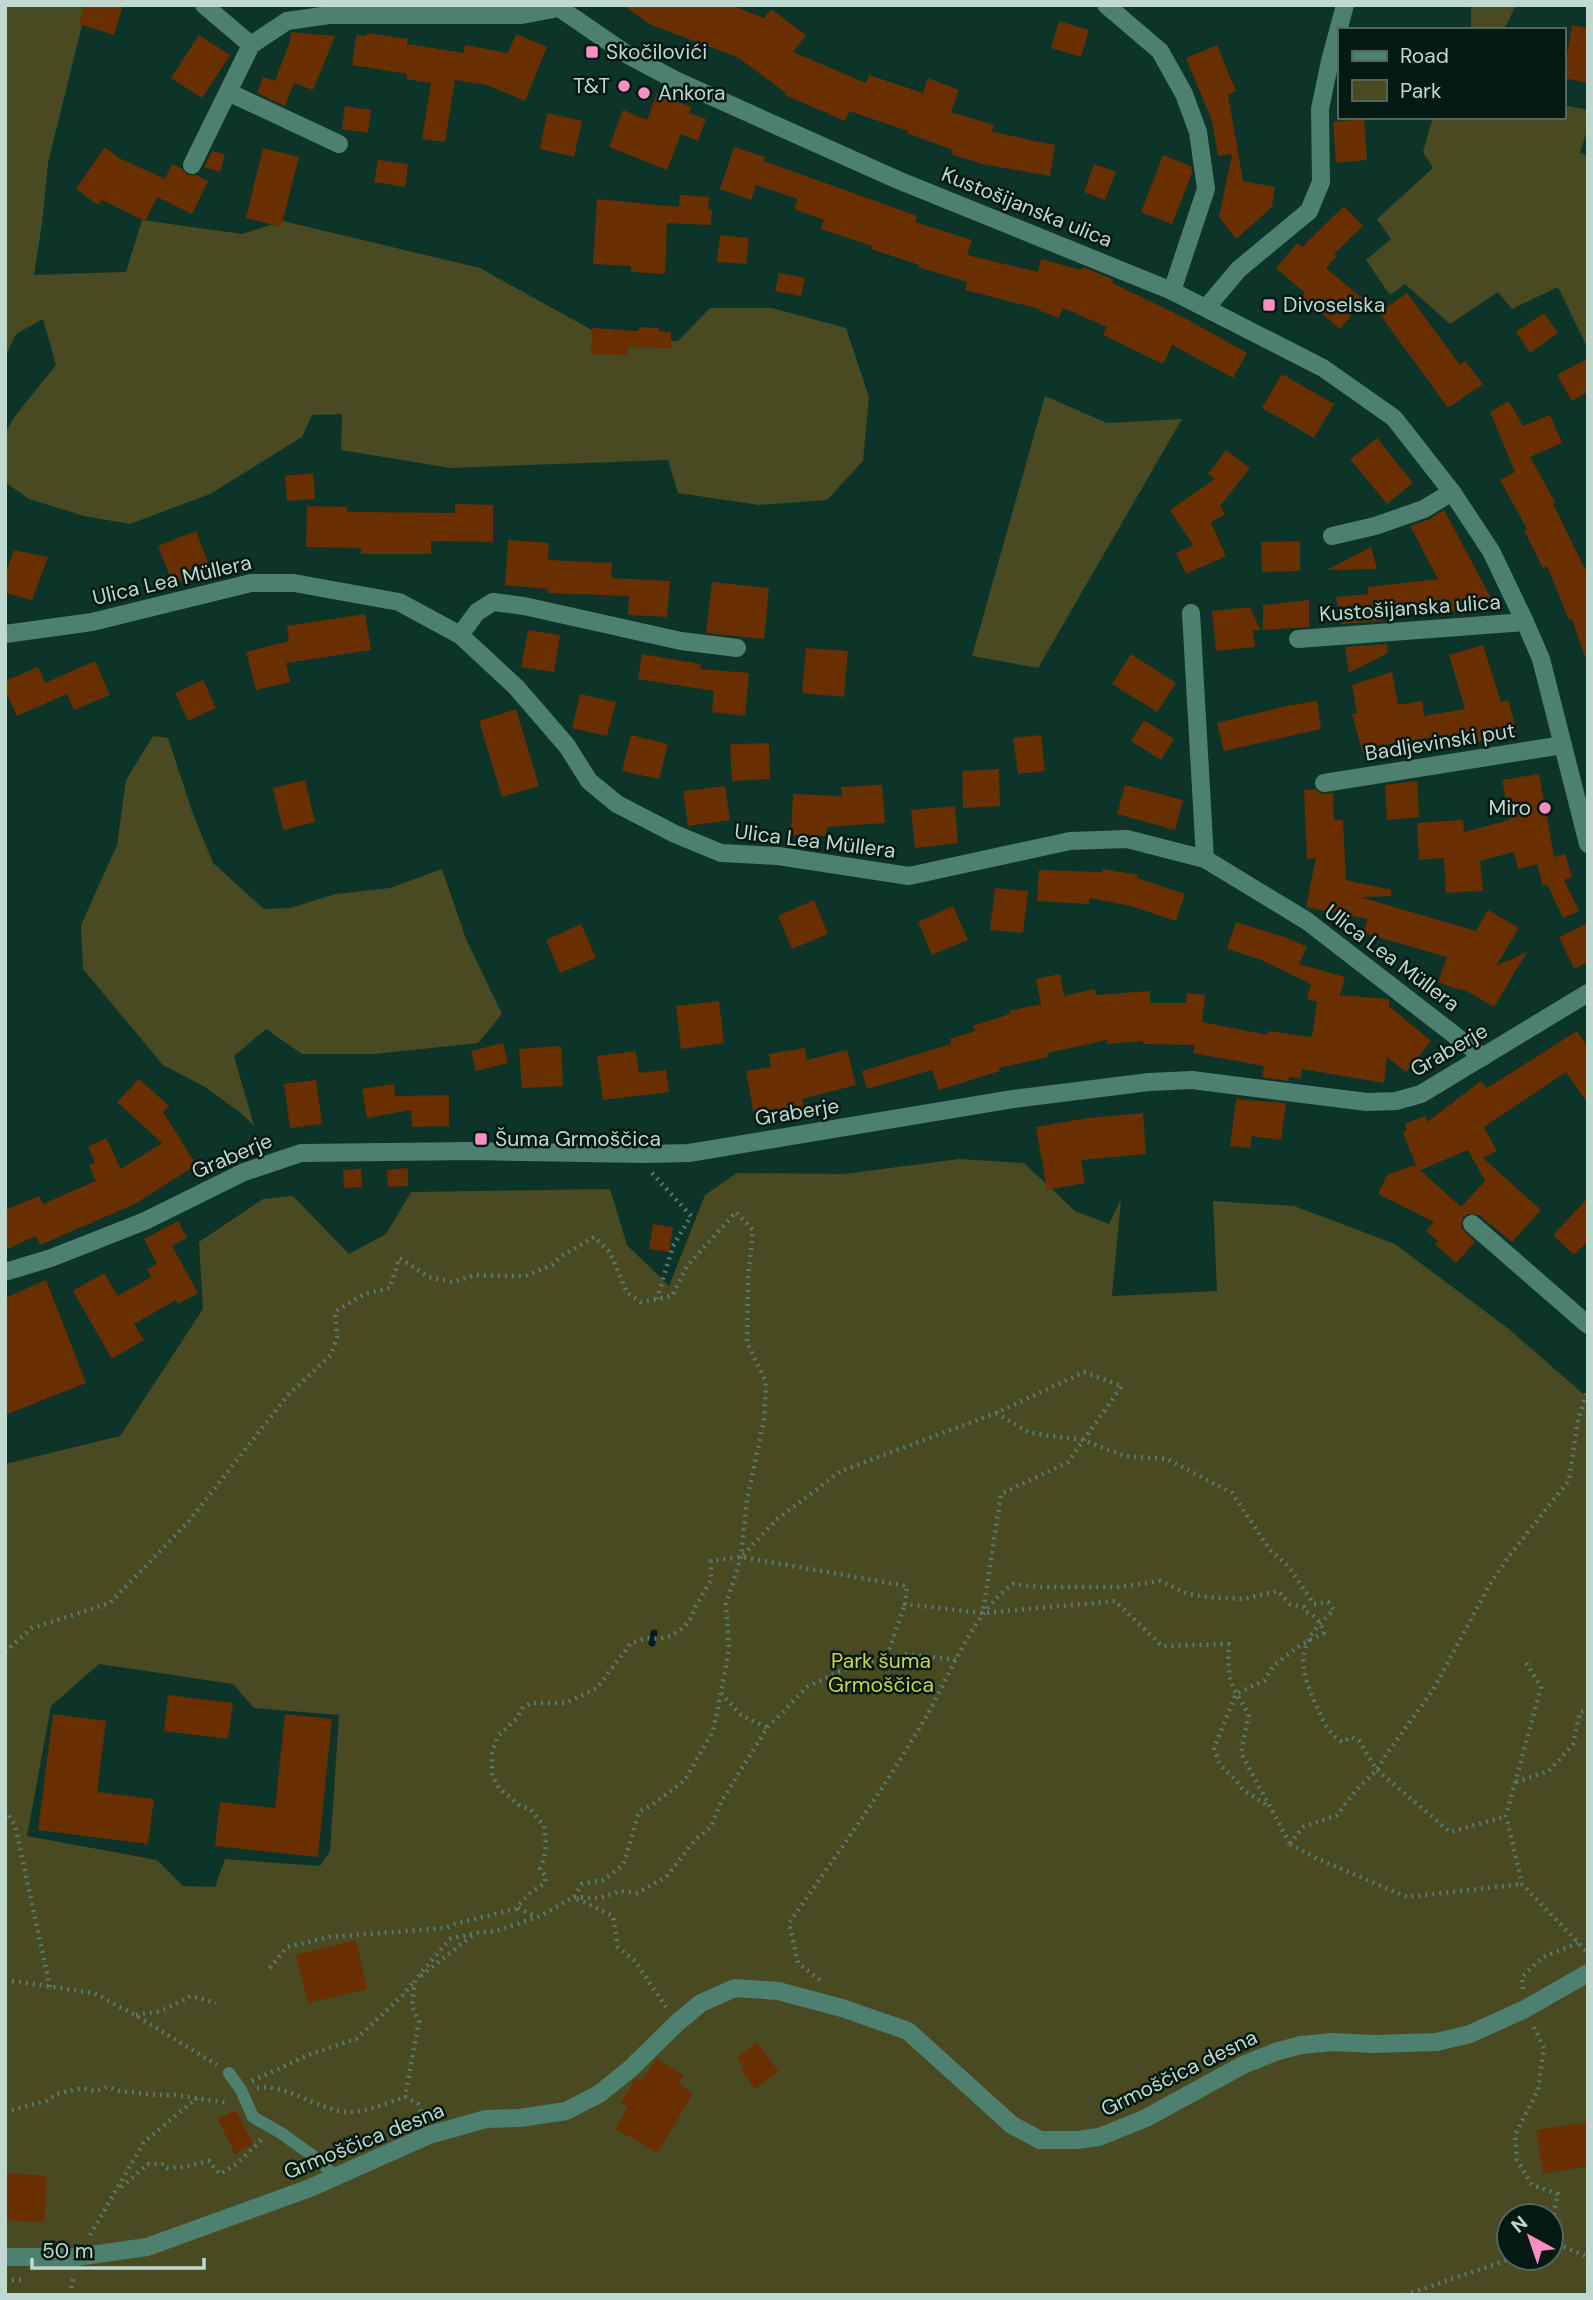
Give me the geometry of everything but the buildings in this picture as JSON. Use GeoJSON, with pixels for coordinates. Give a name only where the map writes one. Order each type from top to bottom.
{"type":"FeatureCollection","features":[{"type":"Feature","properties":{"kind":"street"},"geometry":{"type":"LineString","coordinates":[[204,5],[251,45]]}},
{"type":"Feature","properties":{"kind":"street"},"geometry":{"type":"LineString","coordinates":[[1105,5],[1160,51],[1184,94],[1198,132],[1206,189],[1172,291]]}},
{"type":"Feature","properties":{"kind":"street"},"geometry":{"type":"LineString","coordinates":[[1339,28],[1345,5]]}},
{"type":"Feature","properties":{"kind":"street"},"geometry":{"type":"LineString","coordinates":[[192,165],[251,45],[287,21],[329,15],[522,15],[557,7]]}},
{"type":"Feature","properties":{"kind":"street","name":"Kustošijanska ulica"},"geometry":{"type":"LineString","coordinates":[[557,7],[628,55],[675,80],[898,180],[1172,291],[1323,368],[1394,418],[1452,492],[1491,551],[1525,622],[1541,659],[1588,844]]}},
{"type":"Feature","properties":{"kind":"street"},"geometry":{"type":"LineString","coordinates":[[1206,308],[1239,269],[1309,211],[1321,182],[1320,109],[1338,31]]}},
{"type":"Feature","properties":{"kind":"street"},"geometry":{"type":"LineString","coordinates":[[228,92],[338,144]]}},
{"type":"Feature","properties":{"kind":"street"},"geometry":{"type":"LineString","coordinates":[[1332,536],[1375,526],[1423,509],[1452,492]]}},
{"type":"Feature","properties":{"kind":"street","name":"Ulica Lea Müllera"},"geometry":{"type":"LineString","coordinates":[[5,634],[92,622],[238,586],[262,583],[294,583],[399,603],[460,635],[516,687],[567,746],[589,781],[617,804],[675,834],[721,853],[778,856],[909,876],[1070,841],[1127,839],[1205,859],[1307,921],[1483,1057]]}},
{"type":"Feature","properties":{"kind":"street"},"geometry":{"type":"LineString","coordinates":[[460,635],[477,612],[493,602],[524,606],[681,641],[737,648]]}},
{"type":"Feature","properties":{"kind":"street"},"geometry":{"type":"LineString","coordinates":[[1191,613],[1205,859]]}},
{"type":"Feature","properties":{"kind":"street","name":"Kustošijanska ulica"},"geometry":{"type":"LineString","coordinates":[[1298,639],[1525,622]]}},
{"type":"Feature","properties":{"kind":"street","name":"Badljevinski put"},"geometry":{"type":"LineString","coordinates":[[1324,783],[1563,745]]}},
{"type":"Feature","properties":{"kind":"street","name":"Graberje"},"geometry":{"type":"LineString","coordinates":[[5,1272],[51,1258],[133,1225],[244,1172],[301,1153],[689,1153],[1013,1099],[1149,1082],[1192,1080],[1367,1102],[1396,1101],[1421,1094],[1588,993]]}},
{"type":"Feature","properties":{"kind":"street"},"geometry":{"type":"LineString","coordinates":[[1472,1224],[1588,1325]]}},
{"type":"Feature","properties":{"kind":"street","name":"Grmoščica desna"},"geometry":{"type":"LineString","coordinates":[[5,2257],[77,2257],[147,2247],[243,2214],[429,2135],[486,2119],[520,2118],[566,2111],[599,2094],[701,2003],[735,1988],[778,1991],[842,2008],[908,2031],[1012,2125],[1041,2140],[1077,2140],[1100,2137],[1146,2118],[1243,2065],[1275,2052],[1301,2045],[1333,2042],[1437,2042],[1470,2034],[1525,2009],[1588,1973]]}},
{"type":"Feature","properties":{"kind":"lane"},"geometry":{"type":"LineString","coordinates":[[229,2073],[240,2088],[253,2117],[316,2158],[335,2175]]}},
{"type":"Feature","properties":{"kind":"path"},"geometry":{"type":"LineString","coordinates":[[646,1166],[691,1216],[673,1246],[656,1300]]}},
{"type":"Feature","properties":{"kind":"path"},"geometry":{"type":"LineString","coordinates":[[5,1652],[32,1628],[110,1603],[188,1522],[288,1395],[331,1355],[337,1337],[335,1312],[364,1294],[390,1288],[399,1258],[429,1278],[453,1282],[475,1275],[525,1276],[552,1265],[560,1257],[594,1237],[610,1252],[627,1293],[641,1302],[656,1300],[672,1296],[687,1266],[736,1212],[753,1230],[748,1277],[747,1343],[766,1382],[764,1420],[747,1499],[741,1557],[726,1604],[729,1649],[713,1731],[685,1780],[639,1812],[623,1865],[603,1880],[582,1884],[574,1898]]}},
{"type":"Feature","properties":{"kind":"path"},"geometry":{"type":"LineString","coordinates":[[741,1557],[776,1520],[841,1471],[996,1413],[1084,1372],[1122,1386],[1068,1462],[1002,1494],[983,1613]]}},
{"type":"Feature","properties":{"kind":"path"},"geometry":{"type":"LineString","coordinates":[[1290,1844],[1303,1827],[1337,1815],[1356,1790],[1377,1770],[1433,1690],[1508,1556],[1569,1480],[1578,1420],[1588,1390]]}},
{"type":"Feature","properties":{"kind":"path"},"geometry":{"type":"LineString","coordinates":[[996,1413],[1030,1433],[1083,1440],[1125,1456],[1167,1459],[1232,1493],[1270,1550],[1288,1566],[1314,1604],[1328,1602],[1334,1611],[1320,1623]]}},
{"type":"Feature","properties":{"kind":"path"},"geometry":{"type":"LineString","coordinates":[[271,1968],[287,1947],[329,1937],[446,1928],[494,1915],[516,1908],[530,1893],[545,1883],[546,1877],[540,1869],[546,1843],[544,1826],[530,1809],[520,1806],[499,1788],[492,1775],[492,1751],[498,1736],[517,1718],[523,1707],[531,1703],[565,1703],[597,1688],[631,1643],[646,1638],[660,1639],[671,1636],[684,1627],[711,1580],[711,1561],[741,1557],[906,1586],[905,1604],[887,1657]]}},
{"type":"Feature","properties":{"kind":"path"},"geometry":{"type":"LineString","coordinates":[[842,2008],[844,2000],[798,1963],[789,1923],[862,1818],[925,1718],[983,1613],[997,1595],[1013,1584],[1040,1587],[1119,1587],[1160,1581],[1188,1594],[1242,1599],[1278,1591],[1290,1604],[1304,1607],[1306,1612],[1312,1614],[1324,1633],[1273,1666],[1265,1679],[1236,1694],[1214,1748],[1220,1765],[1243,1790],[1264,1803],[1290,1844],[1318,1859],[1407,1897],[1522,1884]]}},
{"type":"Feature","properties":{"kind":"path"},"geometry":{"type":"LineString","coordinates":[[905,1604],[983,1613],[1115,1601],[1162,1646],[1229,1644],[1227,1672],[1236,1694],[1249,1714],[1241,1753],[1290,1844]]}},
{"type":"Feature","properties":{"kind":"path"},"geometry":{"type":"LineString","coordinates":[[1307,1642],[1302,1669],[1305,1682],[1333,1737],[1342,1742],[1352,1737],[1359,1741],[1377,1770],[1450,1832],[1506,1816]]}},
{"type":"Feature","properties":{"kind":"path"},"geometry":{"type":"LineString","coordinates":[[240,2088],[313,2053],[356,2039],[402,1996],[450,1939],[516,1926],[574,1898],[599,1898],[621,1891],[637,1893],[666,1877],[695,1840],[711,1828],[722,1800],[767,1728],[807,1687],[838,1672],[887,1657],[907,1654],[957,1660]]}},
{"type":"Feature","properties":{"kind":"path"},"geometry":{"type":"LineString","coordinates":[[1526,1663],[1541,1687],[1506,1816],[1522,1884],[1588,1953]]}},
{"type":"Feature","properties":{"kind":"path"},"geometry":{"type":"LineString","coordinates":[[721,1693],[741,1714],[767,1728]]}},
{"type":"Feature","properties":{"kind":"path"},"geometry":{"type":"LineString","coordinates":[[1515,1783],[1549,1771],[1573,1744],[1580,1712],[1588,1710]]}},
{"type":"Feature","properties":{"kind":"path"},"geometry":{"type":"LineString","coordinates":[[5,1810],[15,1825],[50,1987]]}},
{"type":"Feature","properties":{"kind":"path"},"geometry":{"type":"LineString","coordinates":[[574,1898],[613,1916],[618,1947],[635,1961],[677,2022]]}},
{"type":"Feature","properties":{"kind":"path"},"geometry":{"type":"LineString","coordinates":[[516,1908],[538,1917]]}},
{"type":"Feature","properties":{"kind":"path"},"geometry":{"type":"LineString","coordinates":[[446,1928],[450,1939]]}},
{"type":"Feature","properties":{"kind":"path"},"geometry":{"type":"LineString","coordinates":[[405,2097],[419,2021],[412,2007],[415,1980],[475,1933]]}},
{"type":"Feature","properties":{"kind":"path"},"geometry":{"type":"LineString","coordinates":[[1556,2202],[1558,2194],[1532,2185],[1517,2160],[1515,2135],[1538,2090],[1544,2048],[1525,2009],[1522,1977],[1543,1957],[1578,1943]]}},
{"type":"Feature","properties":{"kind":"path"},"geometry":{"type":"LineString","coordinates":[[5,1980],[94,1993],[229,2073]]}},
{"type":"Feature","properties":{"kind":"path"},"geometry":{"type":"LineString","coordinates":[[135,2015],[161,2011],[191,1996],[216,2003]]}},
{"type":"Feature","properties":{"kind":"path"},"geometry":{"type":"LineString","coordinates":[[240,2088],[271,2086],[308,2102],[344,2112],[360,2112],[405,2097],[418,2104],[429,2135]]}},
{"type":"Feature","properties":{"kind":"path"},"geometry":{"type":"LineString","coordinates":[[5,2112],[82,2088],[95,2091],[107,2087],[218,2100]]}},
{"type":"Feature","properties":{"kind":"path"},"geometry":{"type":"LineString","coordinates":[[77,2257],[144,2142],[197,2098]]}},
{"type":"Feature","properties":{"kind":"path"},"geometry":{"type":"LineString","coordinates":[[117,2190],[148,2164],[164,2164],[167,2168],[209,2161],[220,2174],[237,2164],[273,2128]]}},
{"type":"Feature","properties":{"kind":"path"},"geometry":{"type":"LineString","coordinates":[[1565,2247],[1588,2257]]}},
{"type":"Feature","properties":{"kind":"path"},"geometry":{"type":"LineString","coordinates":[[1405,2295],[1495,2264]]}},
{"type":"Feature","properties":{"kind":"green space"},"geometry":{"type":"Polygon","coordinates":[[[5,5],[87,5],[48,163],[34,275],[126,272],[142,220],[242,234],[283,221],[480,268],[617,344],[678,341],[710,308],[772,308],[846,328],[869,397],[863,461],[827,500],[759,505],[678,493],[668,460],[450,468],[341,450],[342,414],[312,415],[302,437],[210,494],[130,524],[84,516],[29,499],[5,482],[5,433],[15,416],[56,365],[43,319],[16,334],[5,357],[5,5]]]}},
{"type":"Feature","properties":{"kind":"green space"},"geometry":{"type":"Polygon","coordinates":[[[1471,5],[1516,5],[1505,28],[1471,28],[1471,5]]]}},
{"type":"Feature","properties":{"kind":"green space"},"geometry":{"type":"Polygon","coordinates":[[[1565,105],[1588,110],[1588,127],[1580,153],[1588,156],[1588,349],[1558,287],[1512,309],[1498,292],[1450,324],[1405,284],[1390,295],[1366,260],[1391,239],[1377,219],[1433,168],[1423,152],[1432,119],[1565,119],[1565,105]]]}},
{"type":"Feature","properties":{"kind":"green space"},"geometry":{"type":"Polygon","coordinates":[[[1045,396],[1107,423],[1182,419],[1038,668],[972,656],[1045,396]]]}},
{"type":"Feature","properties":{"kind":"green space"},"geometry":{"type":"Polygon","coordinates":[[[153,736],[168,738],[193,814],[213,863],[264,909],[290,908],[336,894],[390,888],[442,869],[466,939],[502,1014],[478,1043],[375,1054],[302,1054],[266,1029],[234,1056],[254,1126],[205,1087],[163,1065],[83,969],[81,925],[117,845],[126,780],[153,736]]]}},
{"type":"Feature","properties":{"kind":"green space","name":"Park šuma Grmoščica"},"geometry":{"type":"Polygon","coordinates":[[[959,1159],[1024,1163],[1075,1211],[1109,1224],[1121,1199],[1112,1296],[1217,1291],[1213,1201],[1294,1206],[1395,1244],[1510,1330],[1588,1398],[1588,2295],[5,2295],[5,1464],[120,1436],[203,1309],[199,1242],[263,1199],[293,1196],[349,1254],[386,1234],[411,1192],[610,1189],[627,1245],[669,1286],[705,1195],[737,1173],[844,1174],[959,1159]],[[99,1664],[51,1706],[27,1836],[157,1860],[183,1886],[215,1887],[225,1859],[320,1866],[330,1851],[339,1715],[254,1708],[233,1684],[99,1664]]]}},
{"type":"Feature","properties":{"kind":"waterway"},"geometry":{"type":"LineString","coordinates":[[652,1643],[654,1633]]}},
{"type":"Feature","properties":{"kind":"place","name":"Skočilovići"},"geometry":{"type":"Point","coordinates":[592,52]}},
{"type":"Feature","properties":{"kind":"place","name":"T&T"},"geometry":{"type":"Point","coordinates":[624,86]}},
{"type":"Feature","properties":{"kind":"place","name":"Ankora"},"geometry":{"type":"Point","coordinates":[644,93]}},
{"type":"Feature","properties":{"kind":"place","name":"Divoselska"},"geometry":{"type":"Point","coordinates":[1269,305]}},
{"type":"Feature","properties":{"kind":"place","name":"Miro"},"geometry":{"type":"Point","coordinates":[1545,808]}},
{"type":"Feature","properties":{"kind":"place","name":"Šuma Grmoščica"},"geometry":{"type":"Point","coordinates":[481,1139]}}]}
